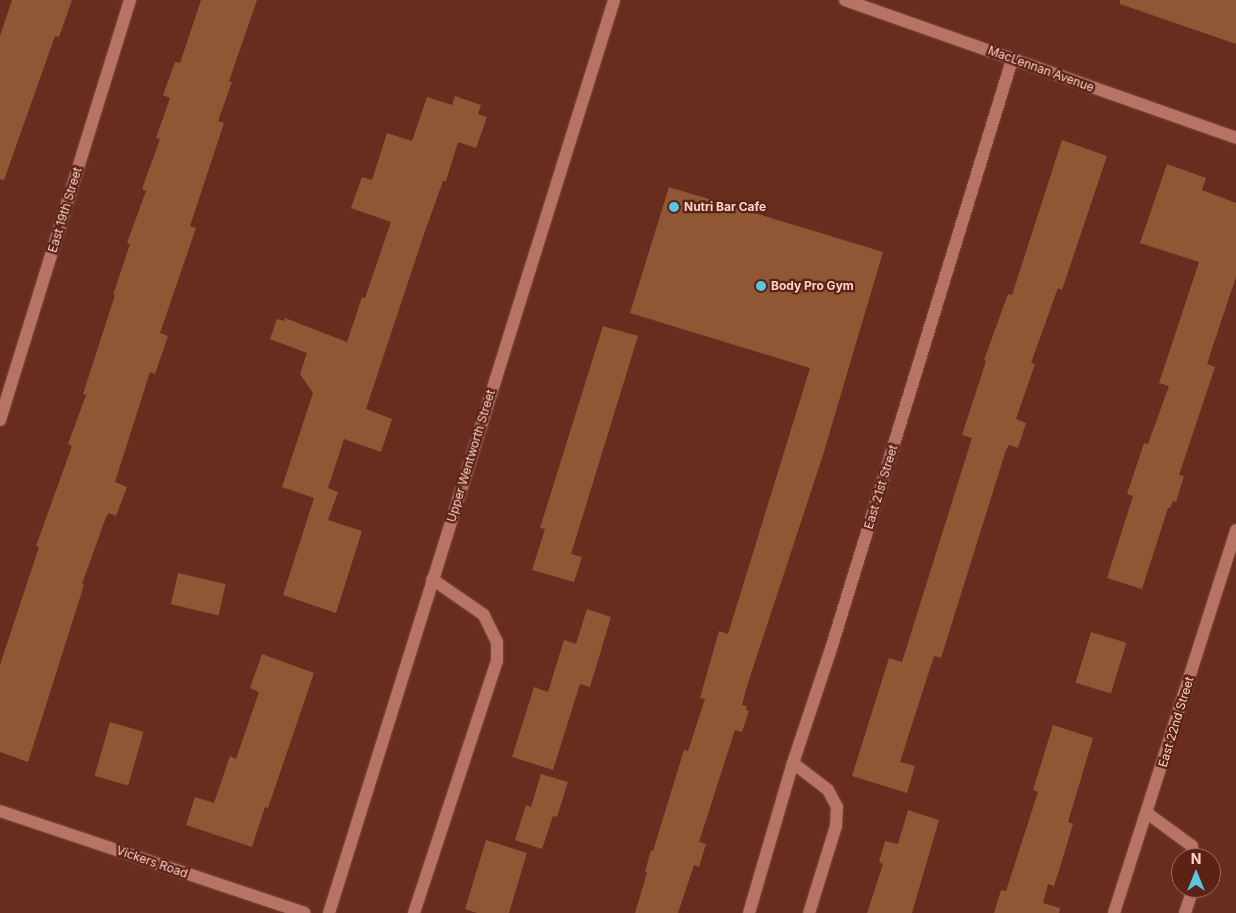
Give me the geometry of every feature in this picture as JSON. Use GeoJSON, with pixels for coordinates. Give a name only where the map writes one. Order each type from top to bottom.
{"type":"FeatureCollection","features":[{"type":"Feature","properties":{"kind":"street","name":"East 19th Street"},"geometry":{"type":"LineString","coordinates":[[0,420],[130,0]]}},
{"type":"Feature","properties":{"kind":"street","name":"Upper Wentworth Street"},"geometry":{"type":"LineString","coordinates":[[330,913],[432,579],[614,0]]}},
{"type":"Feature","properties":{"kind":"street","name":"MacLennan Avenue"},"geometry":{"type":"LineString","coordinates":[[845,0],[1236,138]]}},
{"type":"Feature","properties":{"kind":"street","name":"East 21st Street"},"geometry":{"type":"LineString","coordinates":[[749,913],[793,763],[831,649],[1012,60]]}},
{"type":"Feature","properties":{"kind":"street","name":"East 22nd Street"},"geometry":{"type":"LineString","coordinates":[[1114,913],[1236,530]]}},
{"type":"Feature","properties":{"kind":"street"},"geometry":{"type":"LineString","coordinates":[[414,913],[497,661],[497,642],[484,615],[432,579]]}},
{"type":"Feature","properties":{"kind":"street"},"geometry":{"type":"LineString","coordinates":[[793,763],[828,790],[837,807],[836,826],[809,913]]}},
{"type":"Feature","properties":{"kind":"street","name":"Vickers Road"},"geometry":{"type":"LineString","coordinates":[[0,811],[304,913]]}},
{"type":"Feature","properties":{"kind":"street"},"geometry":{"type":"LineString","coordinates":[[1147,813],[1192,848]]}},
{"type":"Feature","properties":{"kind":"street"},"geometry":{"type":"LineString","coordinates":[[1184,913],[1189,898]]}},
{"type":"Feature","properties":{"kind":"building"},"geometry":{"type":"Polygon","coordinates":[[[12,0],[72,0],[59,37],[55,36],[4,180],[0,179],[0,36],[12,0]]]}},
{"type":"Feature","properties":{"kind":"building"},"geometry":{"type":"Polygon","coordinates":[[[201,0],[257,0],[229,81],[232,82],[218,121],[224,123],[190,226],[196,228],[160,333],[168,336],[155,374],[150,372],[115,482],[127,487],[116,516],[109,513],[106,517],[82,584],[84,585],[28,762],[0,752],[0,665],[39,547],[36,546],[72,446],[68,444],[86,395],[83,394],[130,244],[127,243],[146,191],[142,189],[160,139],[156,138],[170,98],[163,95],[175,62],[180,63],[201,0]]]}},
{"type":"Feature","properties":{"kind":"building"},"geometry":{"type":"Polygon","coordinates":[[[1120,0],[1236,0],[1236,44],[1120,4],[1120,0]]]}},
{"type":"Feature","properties":{"kind":"building"},"geometry":{"type":"Polygon","coordinates":[[[455,96],[481,105],[478,114],[487,117],[476,148],[458,142],[446,181],[443,181],[424,234],[366,409],[392,419],[381,452],[344,439],[328,488],[338,492],[328,520],[362,531],[336,613],[283,595],[314,498],[282,487],[313,393],[300,374],[307,353],[270,339],[277,319],[284,321],[285,318],[347,342],[362,297],[365,298],[391,222],[351,208],[362,177],[372,180],[387,133],[412,141],[427,97],[452,105],[455,96]]]}},
{"type":"Feature","properties":{"kind":"building"},"geometry":{"type":"Polygon","coordinates":[[[1062,140],[1107,156],[1062,290],[1058,288],[1031,363],[1035,364],[1016,419],[1026,423],[1018,448],[1009,445],[1006,450],[941,658],[934,656],[900,762],[915,766],[907,793],[852,776],[889,658],[902,662],[972,438],[962,435],[986,361],[984,360],[1008,294],[1012,295],[1062,140]]]}},
{"type":"Feature","properties":{"kind":"building"},"geometry":{"type":"Polygon","coordinates":[[[1167,164],[1206,178],[1202,190],[1236,203],[1236,277],[1207,364],[1215,367],[1179,475],[1184,476],[1176,502],[1173,501],[1170,508],[1168,508],[1142,589],[1107,578],[1133,496],[1127,494],[1144,443],[1148,444],[1169,386],[1159,383],[1199,262],[1140,243],[1167,164]]]}},
{"type":"Feature","properties":{"kind":"building"},"geometry":{"type":"Polygon","coordinates":[[[669,187],[883,252],[823,455],[747,686],[742,705],[747,706],[746,710],[749,711],[742,732],[735,730],[699,842],[706,844],[699,867],[694,865],[678,913],[635,913],[647,873],[645,872],[651,850],[653,851],[684,750],[688,751],[705,699],[700,698],[719,631],[728,634],[810,368],[630,313],[669,187]]]}},
{"type":"Feature","properties":{"kind":"building"},"geometry":{"type":"Polygon","coordinates":[[[603,326],[638,336],[571,554],[582,557],[574,582],[532,570],[545,529],[540,528],[603,326]]]}},
{"type":"Feature","properties":{"kind":"building"},"geometry":{"type":"Polygon","coordinates":[[[178,573],[226,584],[219,615],[171,604],[178,573]]]}},
{"type":"Feature","properties":{"kind":"building"},"geometry":{"type":"Polygon","coordinates":[[[587,609],[611,617],[590,687],[580,684],[553,770],[512,757],[534,687],[548,692],[564,640],[576,644],[587,609]]]}},
{"type":"Feature","properties":{"kind":"building"},"geometry":{"type":"Polygon","coordinates":[[[1091,632],[1126,643],[1111,694],[1076,683],[1091,632]]]}},
{"type":"Feature","properties":{"kind":"building"},"geometry":{"type":"Polygon","coordinates":[[[262,654],[314,673],[268,808],[265,807],[252,847],[186,825],[195,797],[214,803],[230,756],[236,759],[259,692],[250,688],[262,654]]]}},
{"type":"Feature","properties":{"kind":"building"},"geometry":{"type":"Polygon","coordinates":[[[110,722],[144,732],[128,785],[95,776],[110,722]]]}},
{"type":"Feature","properties":{"kind":"building"},"geometry":{"type":"Polygon","coordinates":[[[1053,725],[1093,738],[1068,822],[1073,824],[1061,864],[1054,886],[1048,884],[1043,903],[1060,908],[1059,913],[994,913],[1001,890],[1006,891],[1038,792],[1033,790],[1053,725]]]}},
{"type":"Feature","properties":{"kind":"building"},"geometry":{"type":"Polygon","coordinates":[[[541,774],[568,782],[557,817],[553,816],[542,849],[515,840],[526,805],[531,807],[541,774]]]}},
{"type":"Feature","properties":{"kind":"building"},"geometry":{"type":"Polygon","coordinates":[[[908,810],[939,820],[912,913],[867,913],[883,864],[879,862],[885,841],[898,844],[908,810]]]}},
{"type":"Feature","properties":{"kind":"building"},"geometry":{"type":"Polygon","coordinates":[[[486,840],[527,853],[509,913],[477,913],[465,909],[486,840]]]}},
{"type":"Feature","properties":{"kind":"place","name":"Nutri Bar Cafe"},"geometry":{"type":"Point","coordinates":[674,207]}},
{"type":"Feature","properties":{"kind":"place","name":"Body Pro Gym"},"geometry":{"type":"Point","coordinates":[761,286]}}]}
